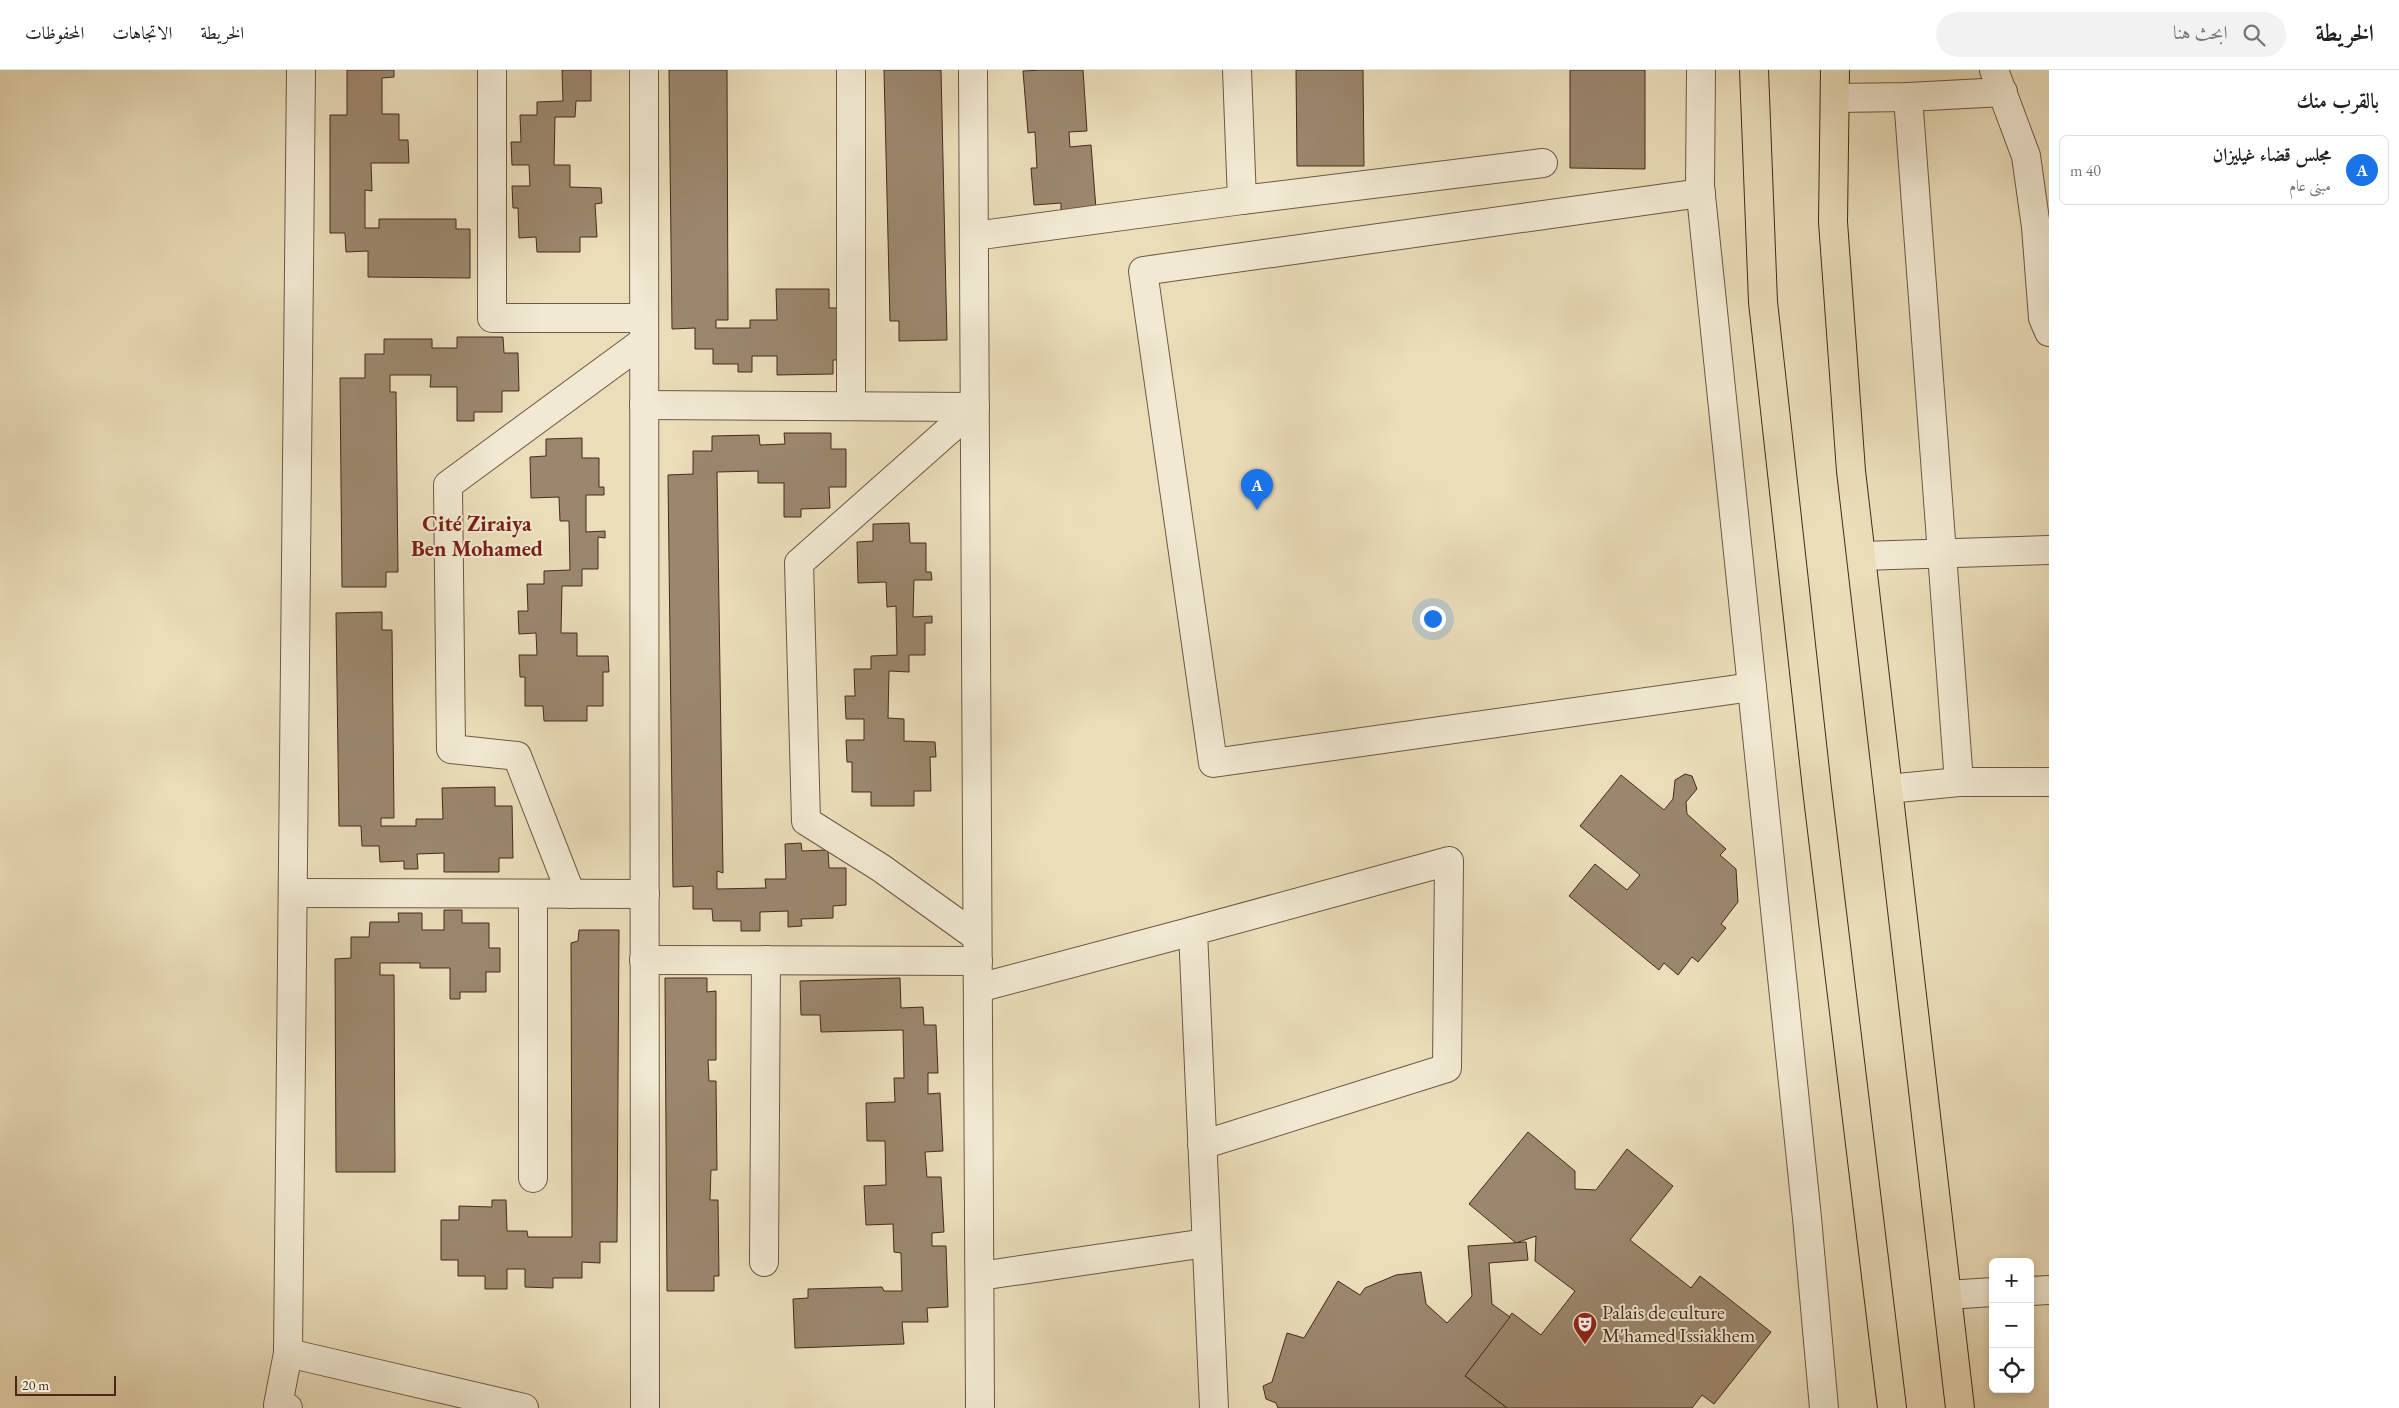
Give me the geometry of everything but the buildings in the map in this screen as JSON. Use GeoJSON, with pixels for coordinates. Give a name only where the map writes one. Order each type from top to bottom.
{"type":"FeatureCollection","features":[{"type":"Feature","properties":{"kind":"main road"},"geometry":{"type":"LineString","coordinates":[[1754,70],[1763,302],[1819,799],[1892,1408]]}},
{"type":"Feature","properties":{"kind":"main road"},"geometry":{"type":"LineString","coordinates":[[1835,70],[1833,222],[1851,471],[1946,1295],[1964,1403]]}},
{"type":"Feature","properties":{"kind":"street"},"geometry":{"type":"LineString","coordinates":[[288,1408],[278,1405],[288,1353],[301,70]]}},
{"type":"Feature","properties":{"kind":"street"},"geometry":{"type":"LineString","coordinates":[[492,70],[492,318],[644,330]]}},
{"type":"Feature","properties":{"kind":"street"},"geometry":{"type":"LineString","coordinates":[[644,70],[645,1408]]}},
{"type":"Feature","properties":{"kind":"street"},"geometry":{"type":"LineString","coordinates":[[851,70],[851,406]]}},
{"type":"Feature","properties":{"kind":"street"},"geometry":{"type":"LineString","coordinates":[[973,70],[980,1408]]}},
{"type":"Feature","properties":{"kind":"street"},"geometry":{"type":"LineString","coordinates":[[1237,70],[1242,200]]}},
{"type":"Feature","properties":{"kind":"street"},"geometry":{"type":"LineString","coordinates":[[1701,70],[1701,193],[1807,1218],[1824,1408]]}},
{"type":"Feature","properties":{"kind":"street"},"geometry":{"type":"LineString","coordinates":[[1834,98],[1908,97],[1999,81],[2026,156],[2036,228],[2043,318],[2049,332]]}},
{"type":"Feature","properties":{"kind":"street"},"geometry":{"type":"LineString","coordinates":[[1908,97],[1959,782]]}},
{"type":"Feature","properties":{"kind":"street"},"geometry":{"type":"LineString","coordinates":[[974,236],[1242,200],[1543,163]]}},
{"type":"Feature","properties":{"kind":"street"},"geometry":{"type":"LineString","coordinates":[[1701,193],[1143,271],[1213,763],[1752,687]]}},
{"type":"Feature","properties":{"kind":"street"},"geometry":{"type":"LineString","coordinates":[[570,894],[517,756],[451,749],[448,485],[644,330]]}},
{"type":"Feature","properties":{"kind":"street"},"geometry":{"type":"LineString","coordinates":[[644,405],[975,407]]}},
{"type":"Feature","properties":{"kind":"street"},"geometry":{"type":"LineString","coordinates":[[975,407],[799,563],[806,821],[881,868],[978,949]]}},
{"type":"Feature","properties":{"kind":"street"},"geometry":{"type":"LineString","coordinates":[[1862,556],[2049,550]]}},
{"type":"Feature","properties":{"kind":"street"},"geometry":{"type":"LineString","coordinates":[[1888,790],[1959,782],[2049,782]]}},
{"type":"Feature","properties":{"kind":"street"},"geometry":{"type":"LineString","coordinates":[[978,988],[1449,861],[1447,1068],[1202,1145]]}},
{"type":"Feature","properties":{"kind":"street"},"geometry":{"type":"LineString","coordinates":[[293,893],[645,894]]}},
{"type":"Feature","properties":{"kind":"street"},"geometry":{"type":"LineString","coordinates":[[533,1178],[534,894]]}},
{"type":"Feature","properties":{"kind":"street"},"geometry":{"type":"LineString","coordinates":[[1192,931],[1214,1408]]}},
{"type":"Feature","properties":{"kind":"street"},"geometry":{"type":"LineString","coordinates":[[644,960],[766,960],[978,949]]}},
{"type":"Feature","properties":{"kind":"street"},"geometry":{"type":"LineString","coordinates":[[764,1262],[766,960]]}},
{"type":"Feature","properties":{"kind":"street"},"geometry":{"type":"LineString","coordinates":[[980,1276],[1206,1243]]}},
{"type":"Feature","properties":{"kind":"street"},"geometry":{"type":"LineString","coordinates":[[2034,1290],[2049,1290]]}},
{"type":"Feature","properties":{"kind":"street"},"geometry":{"type":"LineString","coordinates":[[1946,1295],[1989,1292]]}},
{"type":"Feature","properties":{"kind":"street"},"geometry":{"type":"LineString","coordinates":[[288,1353],[524,1408]]}},
{"type":"Feature","properties":{"kind":"place","name":"مجلس قضاء غيليزان"},"geometry":{"type":"Point","coordinates":[1257,510]}},
{"type":"Feature","properties":{"kind":"place","name":"Palais de culture M'hamed Issiakhem"},"geometry":{"type":"Point","coordinates":[1585,1345]}},
{"type":"Feature","properties":{"kind":"district","name":"Cité Ziraiya Ben Mohamed"},"geometry":{"type":"Point","coordinates":[477,536]}}]}
